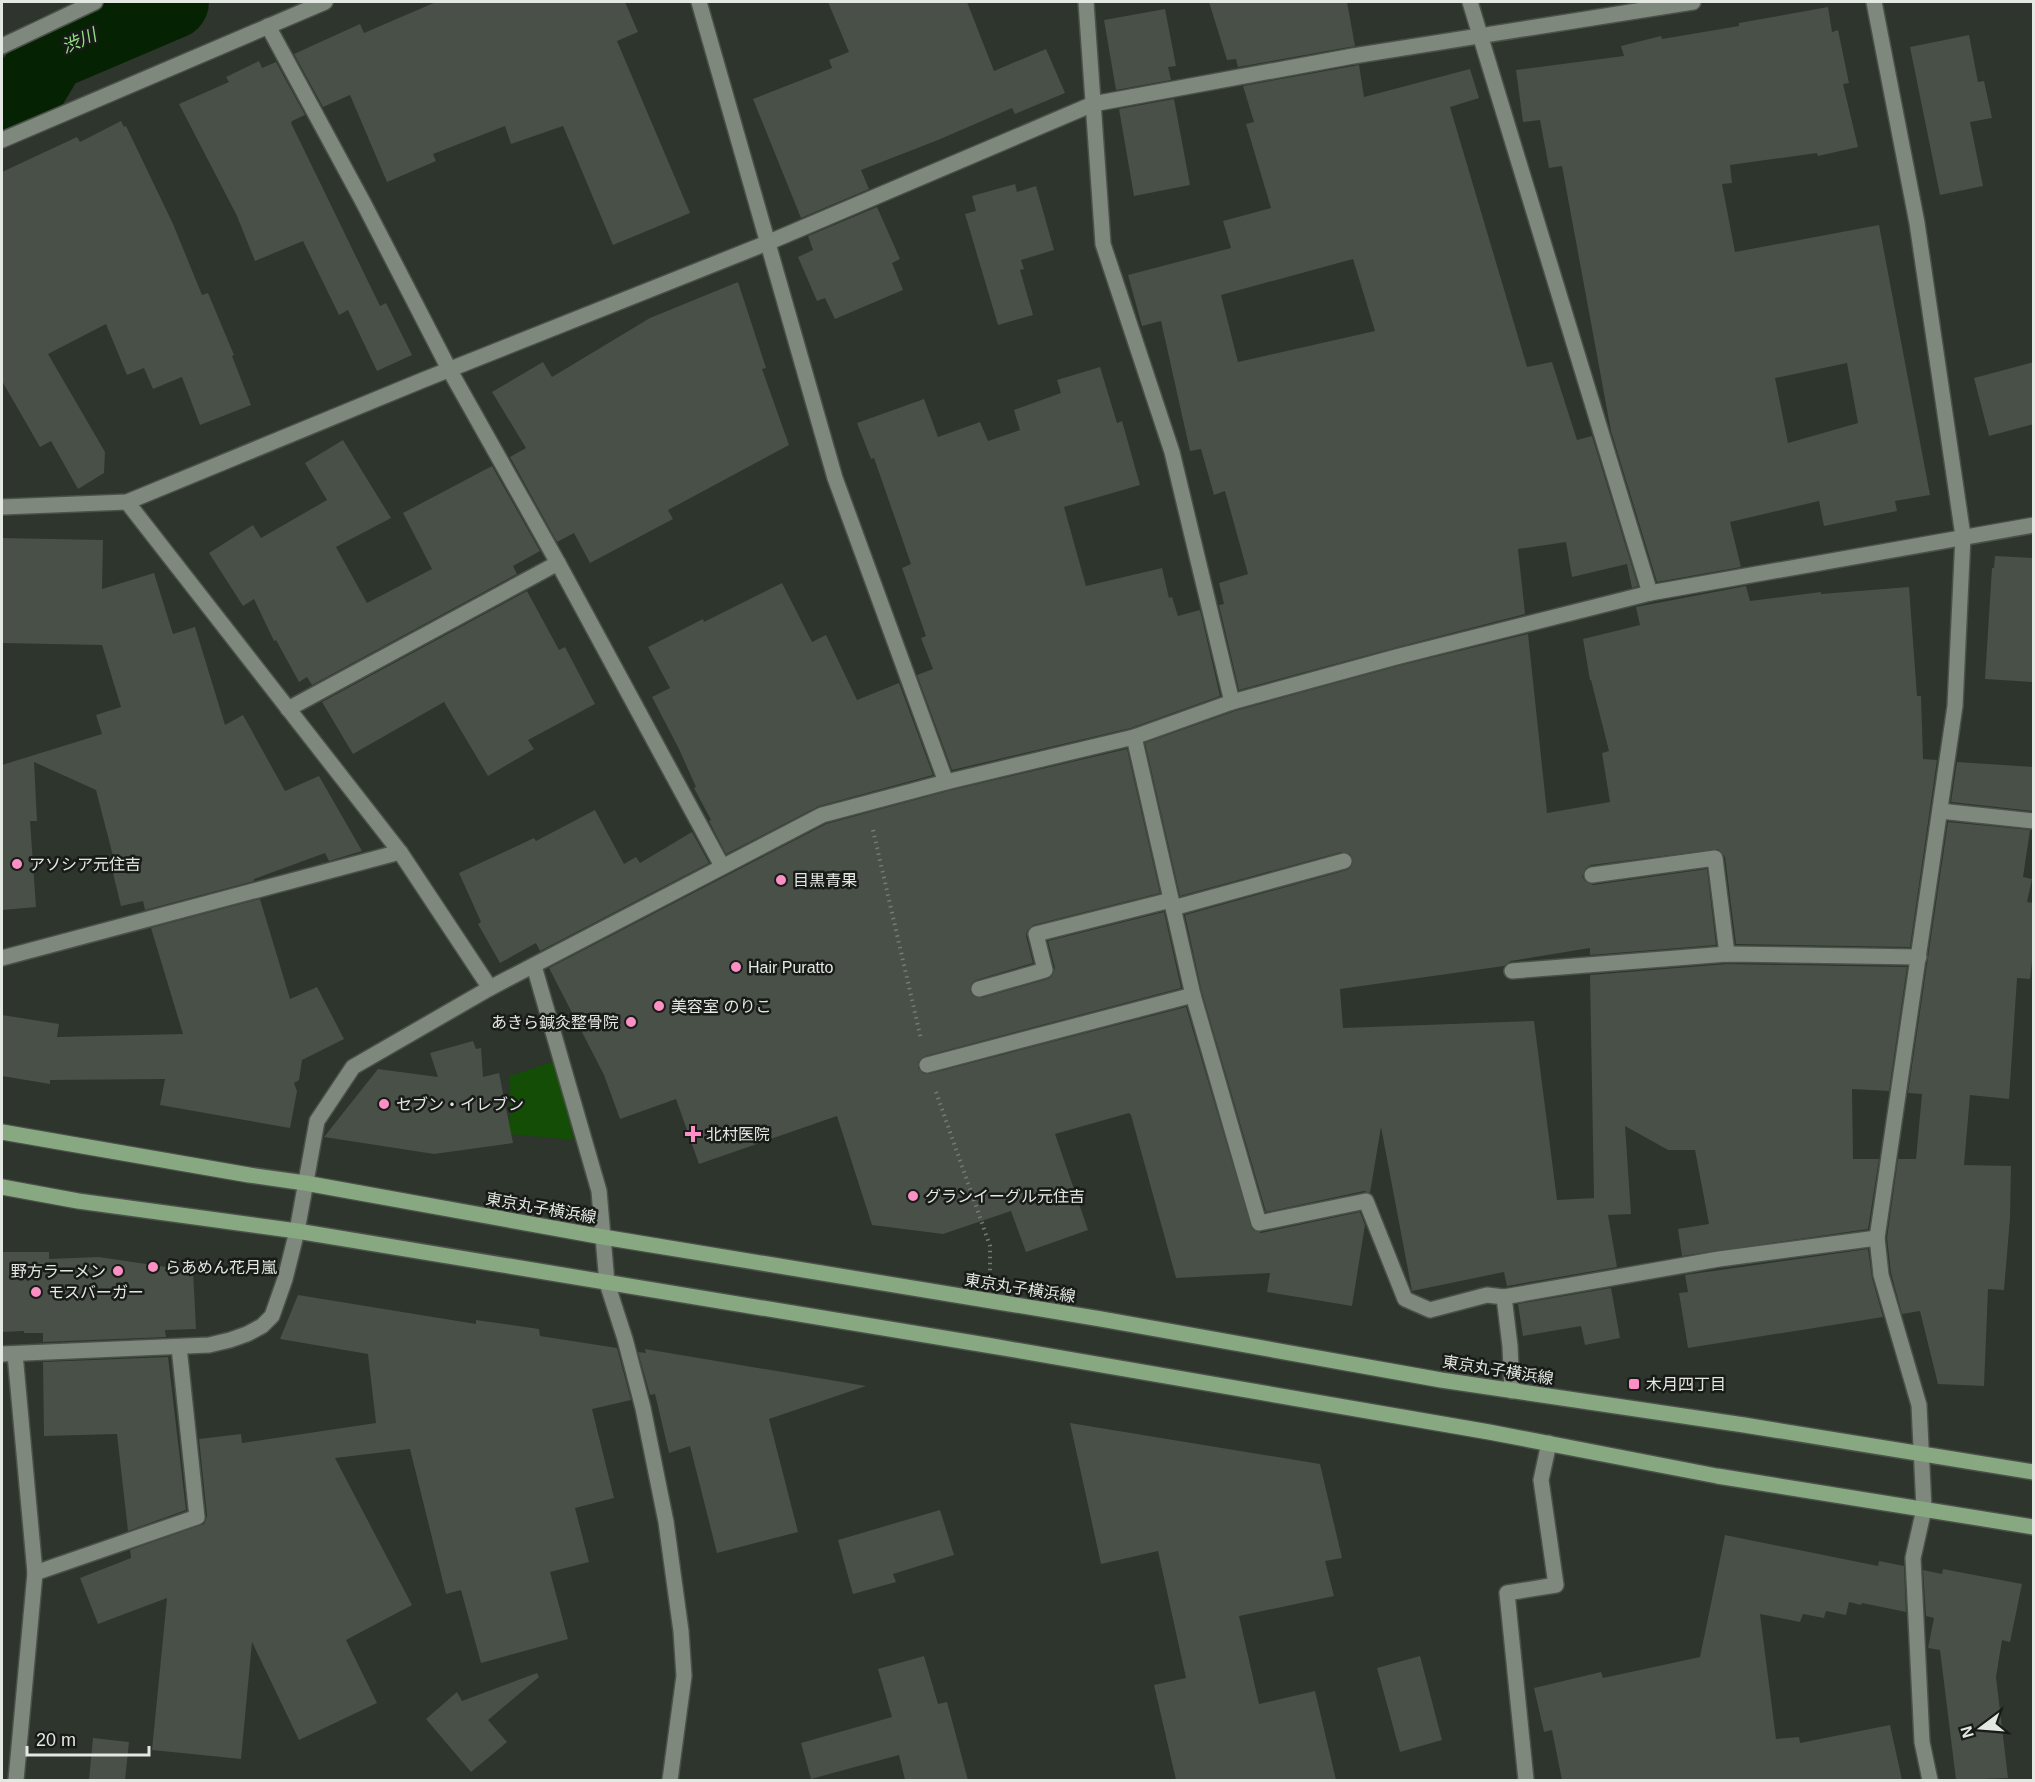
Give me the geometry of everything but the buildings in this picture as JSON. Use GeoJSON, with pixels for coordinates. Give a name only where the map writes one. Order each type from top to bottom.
{"type":"FeatureCollection","features":[{"type":"Feature","properties":{"kind":"main road","name":"東京丸子横浜線"},"geometry":{"type":"LineString","coordinates":[[2,1132],[305,1183],[603,1237],[1101,1319],[1441,1380],[1744,1425],[2034,1472]]}},
{"type":"Feature","properties":{"kind":"main road"},"geometry":{"type":"LineString","coordinates":[[2,1187],[78,1201],[297,1231],[992,1346],[1549,1443],[1717,1476],[2034,1527]]}},
{"type":"Feature","properties":{"kind":"street"},"geometry":{"type":"LineString","coordinates":[[2,46],[95,2]]}},
{"type":"Feature","properties":{"kind":"street"},"geometry":{"type":"LineString","coordinates":[[2,140],[324,2]]}},
{"type":"Feature","properties":{"kind":"street"},"geometry":{"type":"LineString","coordinates":[[699,2],[835,478],[946,782]]}},
{"type":"Feature","properties":{"kind":"street"},"geometry":{"type":"LineString","coordinates":[[1086,2],[1103,244],[1172,452],[1232,702]]}},
{"type":"Feature","properties":{"kind":"street"},"geometry":{"type":"LineString","coordinates":[[1470,2],[1650,594]]}},
{"type":"Feature","properties":{"kind":"street"},"geometry":{"type":"LineString","coordinates":[[2,507],[127,502],[449,369],[767,243],[1093,104],[1353,56],[1693,2]]}},
{"type":"Feature","properties":{"kind":"street"},"geometry":{"type":"LineString","coordinates":[[1874,2],[1917,223],[1963,536],[1955,706],[1877,1238],[1881,1275],[1919,1405],[1924,1509],[1913,1558],[1922,1743],[1930,1780]]}},
{"type":"Feature","properties":{"kind":"street"},"geometry":{"type":"LineString","coordinates":[[268,26],[354,184],[449,369],[558,563],[722,866]]}},
{"type":"Feature","properties":{"kind":"street"},"geometry":{"type":"LineString","coordinates":[[127,502],[400,852],[490,988]]}},
{"type":"Feature","properties":{"kind":"street"},"geometry":{"type":"LineString","coordinates":[[16,1780],[35,1573],[8,1354],[209,1345],[230,1340],[262,1326],[272,1316],[285,1279],[297,1231],[316,1120],[353,1067],[490,988],[822,815],[946,782],[1134,737],[1232,702],[1396,657],[1650,594],[2034,525]]}},
{"type":"Feature","properties":{"kind":"street"},"geometry":{"type":"LineString","coordinates":[[288,709],[558,563]]}},
{"type":"Feature","properties":{"kind":"street"},"geometry":{"type":"LineString","coordinates":[[1134,737],[1193,995],[1259,1223],[1366,1201],[1405,1299],[1430,1310],[1487,1295],[1504,1297],[1719,1259],[1877,1238]]}},
{"type":"Feature","properties":{"kind":"street"},"geometry":{"type":"LineString","coordinates":[[1940,811],[2034,821]]}},
{"type":"Feature","properties":{"kind":"street"},"geometry":{"type":"LineString","coordinates":[[2,958],[400,852]]}},
{"type":"Feature","properties":{"kind":"street"},"geometry":{"type":"LineString","coordinates":[[1592,875],[1715,858],[1727,954]]}},
{"type":"Feature","properties":{"kind":"street"},"geometry":{"type":"LineString","coordinates":[[979,988],[1045,970],[1036,934],[1172,904],[1344,861]]}},
{"type":"Feature","properties":{"kind":"street"},"geometry":{"type":"LineString","coordinates":[[1512,971],[1727,954],[1919,957]]}},
{"type":"Feature","properties":{"kind":"street"},"geometry":{"type":"LineString","coordinates":[[534,966],[599,1191],[607,1283],[644,1408],[666,1522],[681,1631],[684,1676],[670,1780]]}},
{"type":"Feature","properties":{"kind":"street"},"geometry":{"type":"LineString","coordinates":[[927,1065],[1193,995]]}},
{"type":"Feature","properties":{"kind":"street"},"geometry":{"type":"LineString","coordinates":[[1504,1297],[1510,1346],[1512,1391]]}},
{"type":"Feature","properties":{"kind":"street"},"geometry":{"type":"LineString","coordinates":[[35,1573],[197,1517],[179,1347]]}},
{"type":"Feature","properties":{"kind":"street"},"geometry":{"type":"LineString","coordinates":[[1526,1780],[1507,1593],[1556,1585],[1541,1480],[1549,1443]]}},
{"type":"Feature","properties":{"kind":"green space"},"geometry":{"type":"Polygon","coordinates":[[[555,1061],[574,1140],[509,1134],[510,1076],[555,1061]]]}},
{"type":"Feature","properties":{"kind":"waterway","name":"渋川"},"geometry":{"type":"LineString","coordinates":[[2,98],[30,87],[50,54],[172,2]]}},
{"type":"Feature","properties":{"kind":"place","name":"アソシア元住吉"},"geometry":{"type":"Point","coordinates":[17,864]}},
{"type":"Feature","properties":{"kind":"place","name":"目黒青果"},"geometry":{"type":"Point","coordinates":[781,880]}},
{"type":"Feature","properties":{"kind":"place","name":"Hair Puratto"},"geometry":{"type":"Point","coordinates":[736,967]}},
{"type":"Feature","properties":{"kind":"place","name":"美容室 のりこ"},"geometry":{"type":"Point","coordinates":[659,1006]}},
{"type":"Feature","properties":{"kind":"place","name":"あきら鍼灸整骨院"},"geometry":{"type":"Point","coordinates":[631,1022]}},
{"type":"Feature","properties":{"kind":"place","name":"セブン・イレブン"},"geometry":{"type":"Point","coordinates":[384,1104]}},
{"type":"Feature","properties":{"kind":"place","name":"北村医院"},"geometry":{"type":"Point","coordinates":[693,1134]}},
{"type":"Feature","properties":{"kind":"place","name":"グランイーグル元住吉"},"geometry":{"type":"Point","coordinates":[913,1196]}},
{"type":"Feature","properties":{"kind":"place","name":"らあめん花月嵐"},"geometry":{"type":"Point","coordinates":[153,1267]}},
{"type":"Feature","properties":{"kind":"place","name":"野方ラーメン"},"geometry":{"type":"Point","coordinates":[118,1271]}},
{"type":"Feature","properties":{"kind":"place","name":"モスバーガー"},"geometry":{"type":"Point","coordinates":[36,1292]}},
{"type":"Feature","properties":{"kind":"place","name":"木月四丁目"},"geometry":{"type":"Point","coordinates":[1634,1384]}}]}
